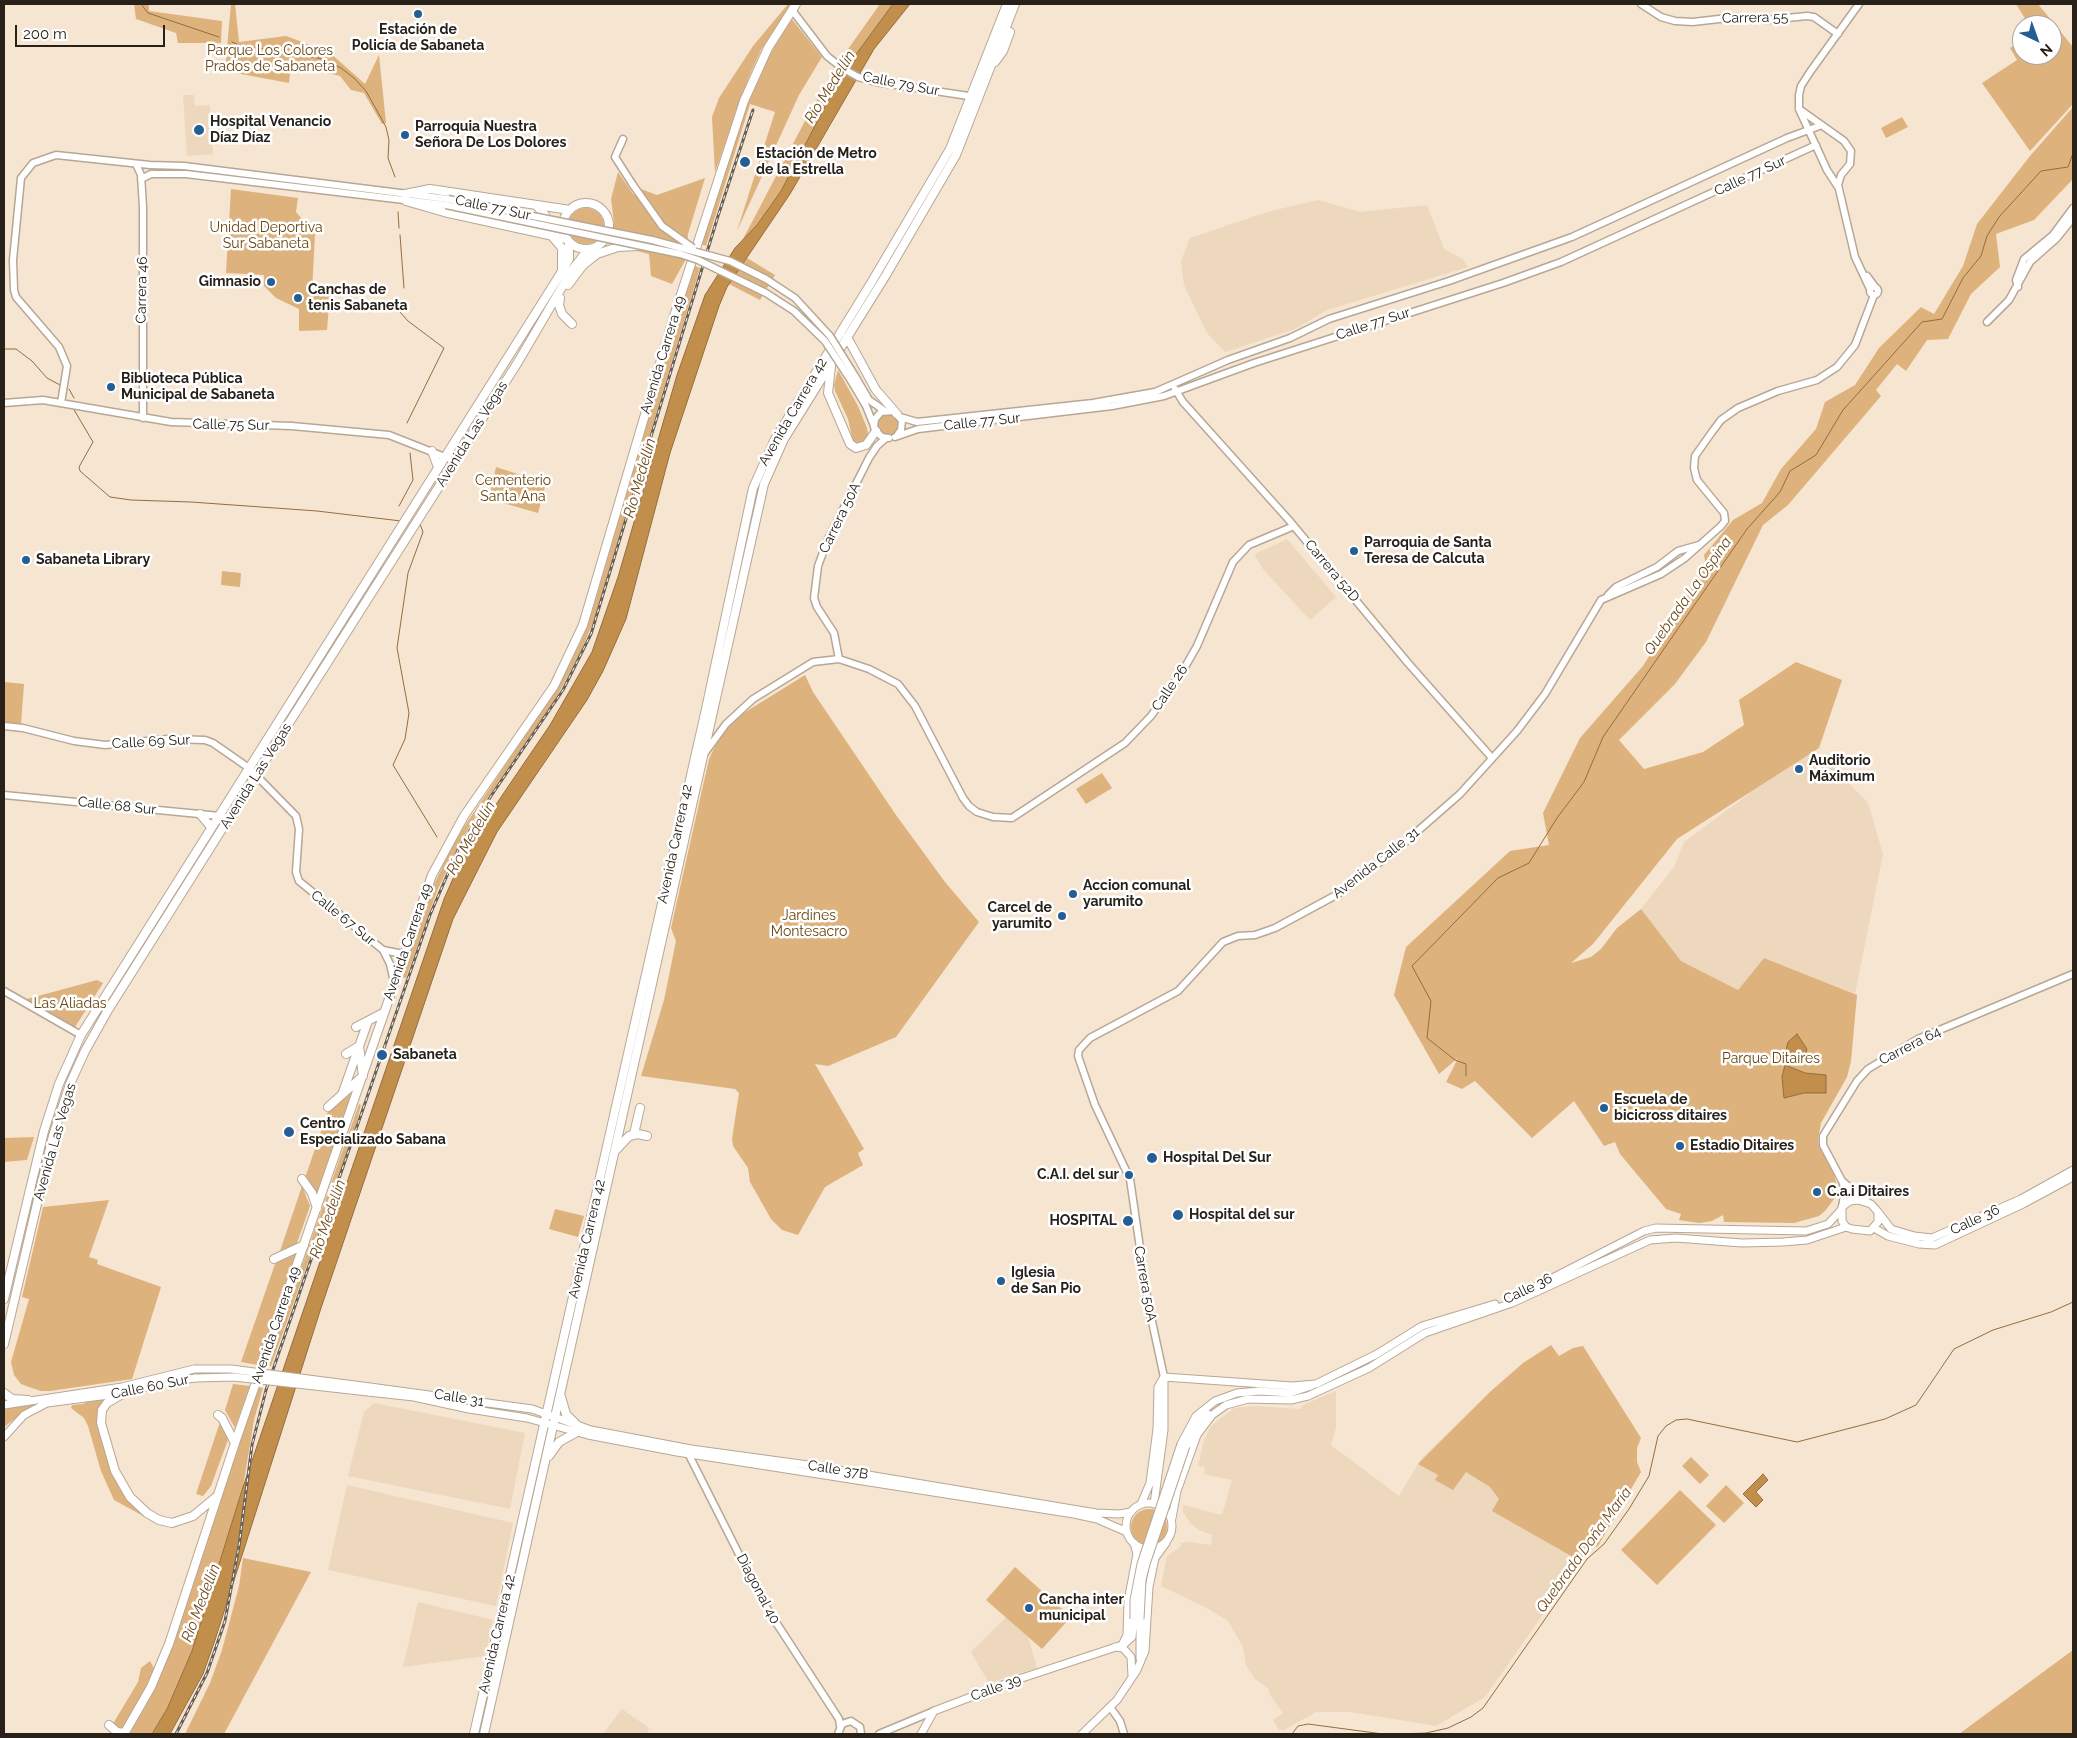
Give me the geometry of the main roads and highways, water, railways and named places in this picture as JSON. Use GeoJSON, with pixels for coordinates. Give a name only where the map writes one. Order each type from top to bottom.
{"type":"FeatureCollection","features":[{"type":"Feature","properties":{"kind":"main road","name":"Avenida Carrera 42"},"geometry":{"type":"LineString","coordinates":[[484,1734],[544,1467],[550,1420],[561,1393],[768,472],[784,439],[956,155],[984,62],[1007,4]]}},
{"type":"Feature","properties":{"kind":"main road","name":"Avenida Carrera 42"},"geometry":{"type":"LineString","coordinates":[[474,1734],[550,1420],[576,1289],[713,676],[751,494],[775,439],[945,159],[989,70],[1015,4]]}},
{"type":"Feature","properties":{"kind":"main road","name":"Avenida Carrera 49"},"geometry":{"type":"LineString","coordinates":[[124,1734],[158,1672],[424,895],[450,838],[547,697],[568,660],[580,632],[674,316],[744,101],[768,48],[794,7]]}},
{"type":"Feature","properties":{"kind":"main road"},"geometry":{"type":"LineString","coordinates":[[989,70],[1003,51],[1010,32]]}},
{"type":"Feature","properties":{"kind":"main road"},"geometry":{"type":"LineString","coordinates":[[984,62],[1000,40]]}},
{"type":"Feature","properties":{"kind":"main road"},"geometry":{"type":"LineString","coordinates":[[568,240],[563,227],[570,210],[576,206],[590,204],[600,208],[606,214],[609,225],[605,239],[594,248],[581,249],[568,240],[550,234],[444,212],[406,197],[430,189],[570,210]]}},
{"type":"Feature","properties":{"kind":"main road"},"geometry":{"type":"LineString","coordinates":[[532,230],[541,226],[545,219],[543,212],[536,205]]}},
{"type":"Feature","properties":{"kind":"main road"},"geometry":{"type":"LineString","coordinates":[[550,234],[563,252],[561,273]]}},
{"type":"Feature","properties":{"kind":"main road","name":"Avenida Las Vegas"},"geometry":{"type":"LineString","coordinates":[[4,1299],[44,1131],[59,1084],[81,1035],[561,273],[569,259],[568,240]]}},
{"type":"Feature","properties":{"kind":"main road"},"geometry":{"type":"LineString","coordinates":[[540,323],[586,261],[597,254],[618,247],[644,246]]}},
{"type":"Feature","properties":{"kind":"main road","name":"Avenida Las Vegas"},"geometry":{"type":"LineString","coordinates":[[4,1344],[53,1136],[76,1071],[108,1010],[518,362],[575,266],[594,248]]}},
{"type":"Feature","properties":{"kind":"main road"},"geometry":{"type":"LineString","coordinates":[[560,298],[559,305],[562,314],[572,324]]}},
{"type":"Feature","properties":{"kind":"main road"},"geometry":{"type":"LineString","coordinates":[[847,337],[876,390],[899,415]]}},
{"type":"Feature","properties":{"kind":"main road"},"geometry":{"type":"LineString","coordinates":[[832,361],[828,393],[850,444],[856,448],[866,445],[875,429]]}},
{"type":"Feature","properties":{"kind":"main road"},"geometry":{"type":"LineString","coordinates":[[432,451],[438,467]]}},
{"type":"Feature","properties":{"kind":"main road"},"geometry":{"type":"LineString","coordinates":[[713,676],[716,700]]}},
{"type":"Feature","properties":{"kind":"main road"},"geometry":{"type":"LineString","coordinates":[[200,814],[211,827]]}},
{"type":"Feature","properties":{"kind":"main road"},"geometry":{"type":"LineString","coordinates":[[665,891],[679,866]]}},
{"type":"Feature","properties":{"kind":"main road"},"geometry":{"type":"LineString","coordinates":[[356,1027],[384,1013]]}},
{"type":"Feature","properties":{"kind":"main road"},"geometry":{"type":"LineString","coordinates":[[342,1095],[368,1021]]}},
{"type":"Feature","properties":{"kind":"main road"},"geometry":{"type":"LineString","coordinates":[[328,1107],[362,1076],[359,1046]]}},
{"type":"Feature","properties":{"kind":"main road"},"geometry":{"type":"LineString","coordinates":[[346,1054],[359,1046]]}},
{"type":"Feature","properties":{"kind":"main road"},"geometry":{"type":"LineString","coordinates":[[634,1134],[640,1108]]}},
{"type":"Feature","properties":{"kind":"main road"},"geometry":{"type":"LineString","coordinates":[[615,1152],[625,1139],[634,1134],[646,1136]]}},
{"type":"Feature","properties":{"kind":"main road","name":"Calle 36"},"geometry":{"type":"LineString","coordinates":[[1878,1212],[1891,1229],[1914,1236],[1932,1238],[2021,1198],[2073,1170]]}},
{"type":"Feature","properties":{"kind":"main road","name":"Calle 36"},"geometry":{"type":"LineString","coordinates":[[1874,1228],[1888,1236],[1919,1244],[1935,1244],[2017,1207],[2073,1177]]}},
{"type":"Feature","properties":{"kind":"main road"},"geometry":{"type":"LineString","coordinates":[[302,1179],[312,1193],[317,1209]]}},
{"type":"Feature","properties":{"kind":"main road"},"geometry":{"type":"LineString","coordinates":[[1850,1201],[1868,1202],[1878,1212],[1878,1222],[1874,1228],[1864,1231],[1846,1227],[1842,1221],[1841,1209],[1850,1201]]}},
{"type":"Feature","properties":{"kind":"main road","name":"Calle 36"},"geometry":{"type":"LineString","coordinates":[[1164,1377],[1174,1382],[1203,1385],[1216,1381],[1292,1386],[1316,1384],[1377,1354],[1422,1326],[1506,1301],[1644,1231],[1656,1228],[1806,1231],[1828,1224],[1841,1209]]}},
{"type":"Feature","properties":{"kind":"main road","name":"Calle 36"},"geometry":{"type":"LineString","coordinates":[[1172,1518],[1178,1486],[1197,1435],[1212,1415],[1226,1405],[1248,1399],[1292,1400],[1308,1396],[1369,1368],[1425,1333],[1512,1303],[1650,1240],[1676,1238],[1724,1242],[1783,1242],[1807,1240],[1846,1227]]}},
{"type":"Feature","properties":{"kind":"main road"},"geometry":{"type":"LineString","coordinates":[[274,1259],[304,1245]]}},
{"type":"Feature","properties":{"kind":"main road"},"geometry":{"type":"LineString","coordinates":[[576,1289],[577,1322]]}},
{"type":"Feature","properties":{"kind":"main road","name":"Calle 60 Sur"},"geometry":{"type":"LineString","coordinates":[[4,1405],[122,1387],[194,1369],[231,1369],[369,1389]]}},
{"type":"Feature","properties":{"kind":"main road","name":"Calle 60 Sur"},"geometry":{"type":"LineString","coordinates":[[4,1437],[24,1415],[47,1403],[124,1393],[164,1383],[196,1378],[234,1377],[369,1389]]}},
{"type":"Feature","properties":{"kind":"main road","name":"Carrera 50A"},"geometry":{"type":"LineString","coordinates":[[1142,1504],[1150,1483],[1156,1438],[1158,1387],[1164,1377]]}},
{"type":"Feature","properties":{"kind":"main road","name":"Carrera 50A"},"geometry":{"type":"LineString","coordinates":[[1154,1504],[1164,1430],[1164,1377]]}},
{"type":"Feature","properties":{"kind":"main road"},"geometry":{"type":"LineString","coordinates":[[1140,1661],[1134,1600],[1140,1564],[1183,1445],[1196,1416],[1215,1401],[1248,1391],[1298,1392],[1316,1384]]}},
{"type":"Feature","properties":{"kind":"main road","name":"Calle 31"},"geometry":{"type":"LineString","coordinates":[[369,1389],[550,1420]]}},
{"type":"Feature","properties":{"kind":"main road"},"geometry":{"type":"LineString","coordinates":[[4,1393],[12,1399],[28,1400]]}},
{"type":"Feature","properties":{"kind":"main road"},"geometry":{"type":"LineString","coordinates":[[124,1393],[107,1403],[102,1410],[101,1423],[115,1472],[123,1487],[136,1504],[159,1520],[179,1522],[199,1512],[217,1496]]}},
{"type":"Feature","properties":{"kind":"main road"},"geometry":{"type":"LineString","coordinates":[[544,1467],[559,1442],[578,1429],[566,1414],[561,1393]]}},
{"type":"Feature","properties":{"kind":"main road"},"geometry":{"type":"LineString","coordinates":[[1183,1445],[1195,1426],[1209,1412],[1224,1403],[1237,1401]]}},
{"type":"Feature","properties":{"kind":"main road"},"geometry":{"type":"LineString","coordinates":[[218,1415],[222,1418],[235,1443]]}},
{"type":"Feature","properties":{"kind":"main road","name":"Calle 37B"},"geometry":{"type":"LineString","coordinates":[[550,1420],[578,1429],[688,1453],[1074,1514],[1097,1519],[1127,1532]]}},
{"type":"Feature","properties":{"kind":"main road","name":"Calle 37B"},"geometry":{"type":"LineString","coordinates":[[578,1429],[691,1449],[808,1465],[1096,1513],[1119,1514],[1130,1512]]}},
{"type":"Feature","properties":{"kind":"main road"},"geometry":{"type":"LineString","coordinates":[[1082,1734],[1110,1707],[1132,1678],[1145,1651],[1149,1587],[1155,1558],[1166,1543],[1172,1528],[1172,1518],[1154,1504],[1142,1504],[1130,1512],[1126,1525],[1127,1532],[1134,1543],[1136,1554],[1128,1601],[1127,1635],[1118,1646]]}},
{"type":"Feature","properties":{"kind":"main road"},"geometry":{"type":"LineString","coordinates":[[1134,1543],[1148,1549],[1166,1543]]}},
{"type":"Feature","properties":{"kind":"main road"},"geometry":{"type":"LineString","coordinates":[[509,1584],[510,1618]]}},
{"type":"Feature","properties":{"kind":"main road"},"geometry":{"type":"LineString","coordinates":[[1118,1646],[1132,1637],[1137,1619]]}},
{"type":"Feature","properties":{"kind":"main road"},"geometry":{"type":"LineString","coordinates":[[1118,1646],[1128,1652],[1133,1664],[1132,1678]]}},
{"type":"Feature","properties":{"kind":"main road","name":"Calle 39"},"geometry":{"type":"LineString","coordinates":[[921,1734],[934,1711],[1013,1681],[1118,1646]]}},
{"type":"Feature","properties":{"kind":"main road"},"geometry":{"type":"LineString","coordinates":[[109,1725],[117,1732],[124,1734]]}},
{"type":"Feature","properties":{"kind":"waterway"},"geometry":{"type":"LineString","coordinates":[[141,4],[148,13],[219,37]]}},
{"type":"Feature","properties":{"kind":"waterway"},"geometry":{"type":"LineString","coordinates":[[232,42],[241,46],[283,51],[322,59],[341,68],[354,78],[366,91],[386,127],[389,140],[388,158],[395,177]]}},
{"type":"Feature","properties":{"kind":"waterway","name":"Quebrada La Ospina"},"geometry":{"type":"LineString","coordinates":[[1466,1076],[1466,1064],[1455,1060],[1427,1038],[1431,1001],[1412,966],[1498,878],[1529,863],[1557,818],[1584,782],[1603,737],[1747,529],[1780,492],[1790,471],[1816,455],[1843,410],[1922,322],[1942,319],[1963,278],[1981,256],[1987,236],[1999,217],[2041,171],[2068,167],[2073,153]]}},
{"type":"Feature","properties":{"kind":"waterway"},"geometry":{"type":"LineString","coordinates":[[398,212],[399,228]]}},
{"type":"Feature","properties":{"kind":"waterway"},"geometry":{"type":"LineString","coordinates":[[400,235],[404,288]]}},
{"type":"Feature","properties":{"kind":"waterway"},"geometry":{"type":"LineString","coordinates":[[399,302],[399,311],[408,321],[444,348],[407,423]]}},
{"type":"Feature","properties":{"kind":"waterway"},"geometry":{"type":"LineString","coordinates":[[4,349],[16,349],[32,361],[47,378],[60,385]]}},
{"type":"Feature","properties":{"kind":"waterway"},"geometry":{"type":"LineString","coordinates":[[69,389],[74,398]]}},
{"type":"Feature","properties":{"kind":"waterway"},"geometry":{"type":"LineString","coordinates":[[73,408],[93,442],[79,467],[80,471],[110,497],[131,500],[191,502],[317,511],[401,521]]}},
{"type":"Feature","properties":{"kind":"waterway"},"geometry":{"type":"LineString","coordinates":[[399,506],[413,480],[410,453]]}},
{"type":"Feature","properties":{"kind":"waterway"},"geometry":{"type":"LineString","coordinates":[[420,524],[423,532],[408,573],[397,648],[409,713],[405,739],[393,765],[437,837]]}},
{"type":"Feature","properties":{"kind":"waterway","name":"Quebrada Doña María"},"geometry":{"type":"LineString","coordinates":[[1399,1734],[1426,1733],[1448,1728],[1471,1717],[1483,1708],[1587,1559],[1604,1544],[1629,1509],[1649,1476],[1658,1436],[1666,1426],[1676,1420],[1687,1419],[1797,1442],[1885,1419],[1916,1405],[1954,1349],[1993,1330],[2051,1312],[2073,1302]]}},
{"type":"Feature","properties":{"kind":"waterway","name":"Quebrada Doña María"},"geometry":{"type":"LineString","coordinates":[[1292,1734],[1298,1726],[1308,1724],[1383,1734]]}},
{"type":"Feature","properties":{"kind":"railway"},"geometry":{"type":"LineString","coordinates":[[176,1734],[207,1673],[225,1621],[239,1546],[252,1445],[266,1390],[430,915],[458,850],[491,796],[563,690],[591,634],[718,216],[753,110]]}},
{"type":"Feature","properties":{"kind":"place","name":"Estación de Policía de Sabaneta"},"geometry":{"type":"Point","coordinates":[418,14]}},
{"type":"Feature","properties":{"kind":"place","name":"Hospital Venancio Díaz Díaz"},"geometry":{"type":"Point","coordinates":[199,130]}},
{"type":"Feature","properties":{"kind":"place","name":"Parroquia Nuestra Señora De Los Dolores"},"geometry":{"type":"Point","coordinates":[405,135]}},
{"type":"Feature","properties":{"kind":"place","name":"Estación de Metro de la Estrella"},"geometry":{"type":"Point","coordinates":[745,162]}},
{"type":"Feature","properties":{"kind":"place","name":"Gimnasio"},"geometry":{"type":"Point","coordinates":[271,282]}},
{"type":"Feature","properties":{"kind":"place","name":"Canchas de tenis Sabaneta"},"geometry":{"type":"Point","coordinates":[298,298]}},
{"type":"Feature","properties":{"kind":"place","name":"Biblioteca Pública Municipal de Sabaneta"},"geometry":{"type":"Point","coordinates":[111,387]}},
{"type":"Feature","properties":{"kind":"place","name":"Parroquia de Santa Teresa de Calcuta"},"geometry":{"type":"Point","coordinates":[1354,551]}},
{"type":"Feature","properties":{"kind":"place","name":"Sabaneta Library"},"geometry":{"type":"Point","coordinates":[26,560]}},
{"type":"Feature","properties":{"kind":"place","name":"Auditorio Máximum"},"geometry":{"type":"Point","coordinates":[1799,769]}},
{"type":"Feature","properties":{"kind":"place","name":"Accion comunal yarumito"},"geometry":{"type":"Point","coordinates":[1073,894]}},
{"type":"Feature","properties":{"kind":"place","name":"Carcel de yarumito"},"geometry":{"type":"Point","coordinates":[1062,916]}},
{"type":"Feature","properties":{"kind":"place","name":"Sabaneta"},"geometry":{"type":"Point","coordinates":[382,1055]}},
{"type":"Feature","properties":{"kind":"place","name":"Escuela de bicicross ditaires"},"geometry":{"type":"Point","coordinates":[1604,1108]}},
{"type":"Feature","properties":{"kind":"place","name":"Centro Especializado Sabana"},"geometry":{"type":"Point","coordinates":[289,1132]}},
{"type":"Feature","properties":{"kind":"place","name":"Estadio Ditaires"},"geometry":{"type":"Point","coordinates":[1680,1146]}},
{"type":"Feature","properties":{"kind":"place","name":"Hospital Del Sur"},"geometry":{"type":"Point","coordinates":[1152,1158]}},
{"type":"Feature","properties":{"kind":"place","name":"C.A.I. del sur"},"geometry":{"type":"Point","coordinates":[1129,1175]}},
{"type":"Feature","properties":{"kind":"place","name":"C.a.i Ditaires"},"geometry":{"type":"Point","coordinates":[1817,1192]}},
{"type":"Feature","properties":{"kind":"place","name":"Hospital del sur"},"geometry":{"type":"Point","coordinates":[1178,1215]}},
{"type":"Feature","properties":{"kind":"place","name":"HOSPITAL"},"geometry":{"type":"Point","coordinates":[1128,1221]}},
{"type":"Feature","properties":{"kind":"place","name":"Iglesia de San Pio"},"geometry":{"type":"Point","coordinates":[1001,1281]}},
{"type":"Feature","properties":{"kind":"place","name":"Cancha inter municipal"},"geometry":{"type":"Point","coordinates":[1029,1608]}},
{"type":"Feature","properties":{"kind":"park label","name":"Parque Los Colores Prados de Sabaneta"},"geometry":{"type":"Point","coordinates":[270,59]}},
{"type":"Feature","properties":{"kind":"park label","name":"Unidad Deportiva Sur Sabaneta"},"geometry":{"type":"Point","coordinates":[266,236]}},
{"type":"Feature","properties":{"kind":"park label","name":"Cementerio Santa Ana"},"geometry":{"type":"Point","coordinates":[513,490]}},
{"type":"Feature","properties":{"kind":"park label","name":"Jardines Montesacro"},"geometry":{"type":"Point","coordinates":[809,924]}},
{"type":"Feature","properties":{"kind":"park label","name":"Las Aliadas"},"geometry":{"type":"Point","coordinates":[70,1004]}},
{"type":"Feature","properties":{"kind":"park label","name":"Parque Ditaires"},"geometry":{"type":"Point","coordinates":[1771,1059]}},
{"type":"Feature","properties":{"kind":"water label","name":"Río Medellín"},"geometry":{"type":"Point","coordinates":[830,87]}},
{"type":"Feature","properties":{"kind":"water label","name":"Río Medellín"},"geometry":{"type":"Point","coordinates":[640,478]}},
{"type":"Feature","properties":{"kind":"water label","name":"Río Medellín"},"geometry":{"type":"Point","coordinates":[471,838]}},
{"type":"Feature","properties":{"kind":"water label","name":"Río Medellín"},"geometry":{"type":"Point","coordinates":[328,1219]}},
{"type":"Feature","properties":{"kind":"water label","name":"Río Medellín"},"geometry":{"type":"Point","coordinates":[201,1603]}}]}
